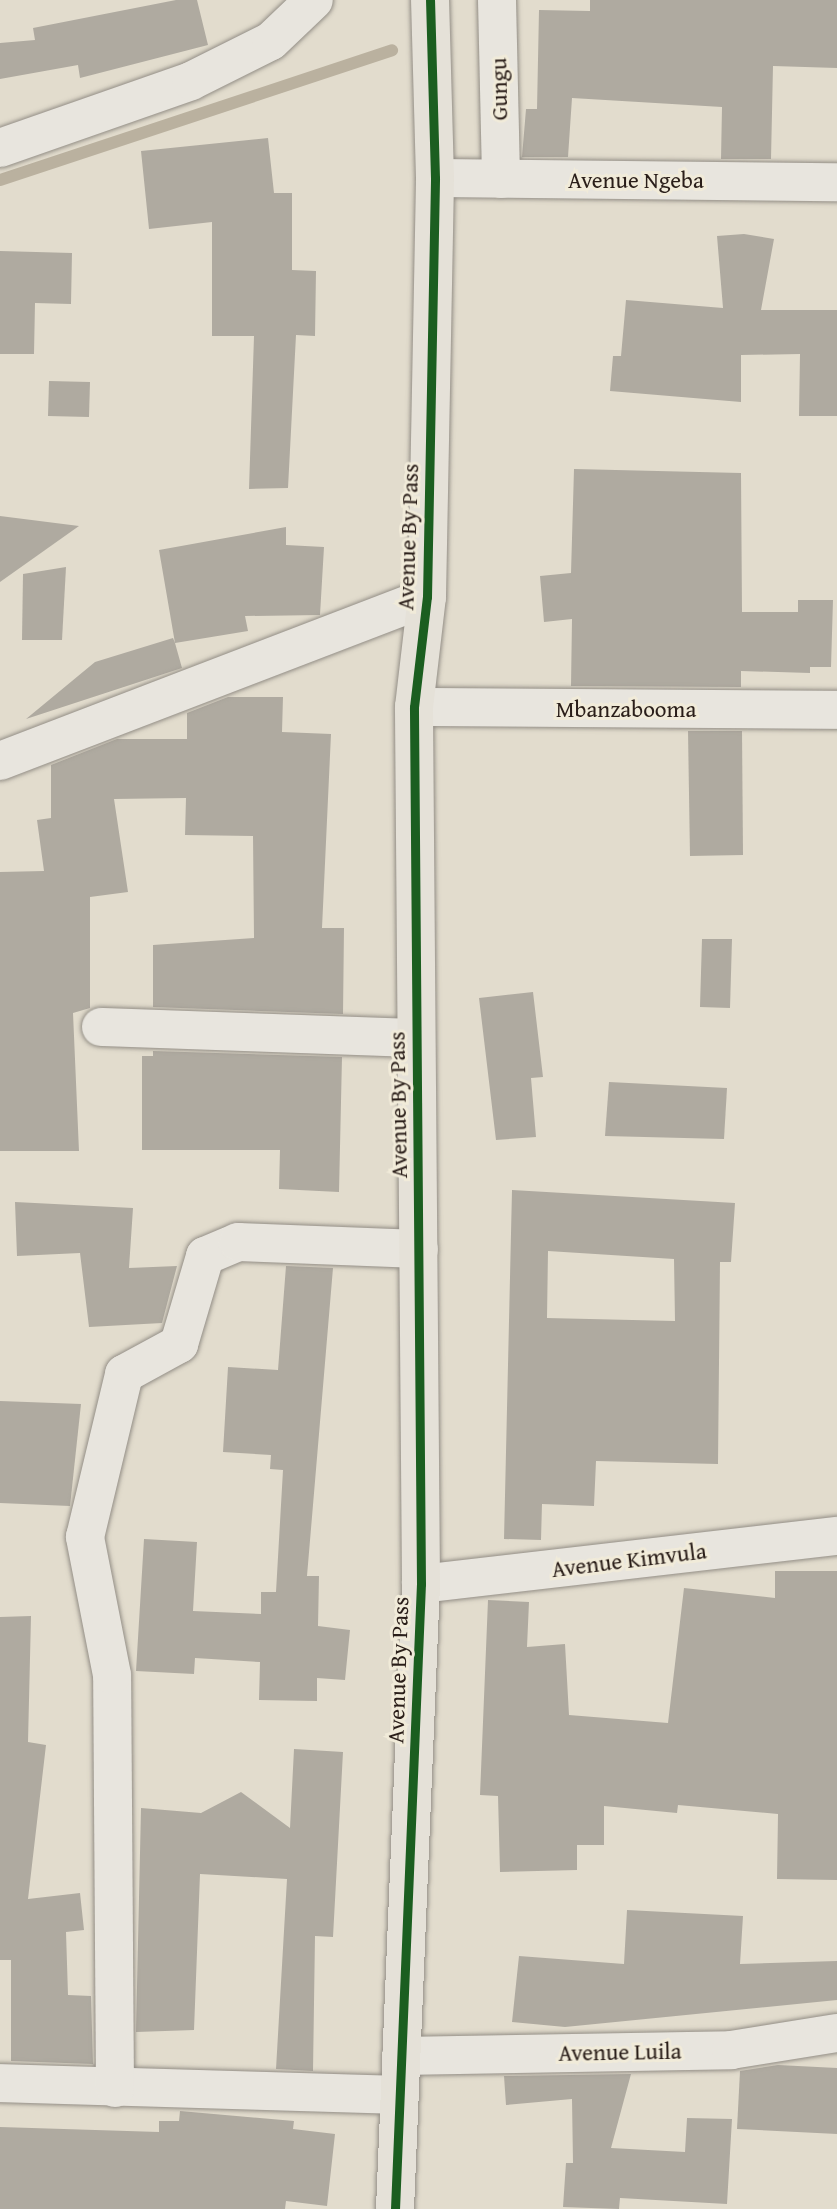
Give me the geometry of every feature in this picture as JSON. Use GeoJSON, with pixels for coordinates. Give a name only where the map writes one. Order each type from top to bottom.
{"type":"FeatureCollection","features":[{"type":"Feature","properties":{"kind":"highway","name":"Avenue By Pass"},"geometry":{"type":"LineString","coordinates":[[395,2209],[421,1584],[414,707],[427,597],[435,178],[430,0]]}},
{"type":"Feature","properties":{"kind":"street"},"geometry":{"type":"LineString","coordinates":[[0,148],[191,81],[271,41],[314,0]]}},
{"type":"Feature","properties":{"kind":"street","name":"Gungu"},"geometry":{"type":"LineString","coordinates":[[497,0],[501,179]]}},
{"type":"Feature","properties":{"kind":"street","name":"Avenue Ngeba"},"geometry":{"type":"LineString","coordinates":[[435,178],[837,182]]}},
{"type":"Feature","properties":{"kind":"street"},"geometry":{"type":"LineString","coordinates":[[0,761],[427,597]]}},
{"type":"Feature","properties":{"kind":"street","name":"Mbanzabooma"},"geometry":{"type":"LineString","coordinates":[[414,707],[837,710]]}},
{"type":"Feature","properties":{"kind":"street"},"geometry":{"type":"LineString","coordinates":[[101,1027],[416,1038]]}},
{"type":"Feature","properties":{"kind":"street"},"geometry":{"type":"LineString","coordinates":[[115,2088],[112,1675],[85,1537],[124,1374],[179,1344],[205,1256],[216,1251],[238,1242],[419,1249]]}},
{"type":"Feature","properties":{"kind":"street","name":"Avenue Kimvula"},"geometry":{"type":"LineString","coordinates":[[421,1584],[837,1536]]}},
{"type":"Feature","properties":{"kind":"street","name":"Avenue Luila"},"geometry":{"type":"LineString","coordinates":[[401,2056],[731,2050],[837,2033]]}},
{"type":"Feature","properties":{"kind":"street"},"geometry":{"type":"LineString","coordinates":[[0,2083],[399,2095]]}},
{"type":"Feature","properties":{"kind":"building"},"geometry":{"type":"Polygon","coordinates":[[[176,0],[197,0],[208,45],[80,78],[78,65],[0,79],[0,43],[35,40],[33,28],[176,0]]]}},
{"type":"Feature","properties":{"kind":"building"},"geometry":{"type":"Polygon","coordinates":[[[590,0],[837,0],[837,68],[773,66],[771,159],[721,159],[722,107],[572,98],[568,157],[522,157],[526,109],[537,109],[539,10],[590,11],[590,0]]]}},
{"type":"Feature","properties":{"kind":"building"},"geometry":{"type":"Polygon","coordinates":[[[268,138],[274,193],[292,193],[292,270],[316,271],[315,336],[296,335],[288,488],[249,489],[254,336],[212,336],[212,222],[149,229],[141,151],[268,138]]]}},
{"type":"Feature","properties":{"kind":"building"},"geometry":{"type":"Polygon","coordinates":[[[744,234],[774,239],[761,310],[837,310],[837,416],[799,416],[800,354],[741,355],[741,402],[610,391],[613,356],[621,356],[626,300],[723,308],[717,236],[744,234]]]}},
{"type":"Feature","properties":{"kind":"building"},"geometry":{"type":"Polygon","coordinates":[[[0,251],[72,253],[71,304],[35,303],[34,354],[0,354],[0,251]]]}},
{"type":"Feature","properties":{"kind":"building"},"geometry":{"type":"Polygon","coordinates":[[[49,381],[90,382],[89,417],[48,416],[49,381]]]}},
{"type":"Feature","properties":{"kind":"building"},"geometry":{"type":"Polygon","coordinates":[[[574,469],[741,473],[742,612],[798,612],[798,600],[833,600],[831,667],[810,667],[810,673],[741,671],[741,687],[571,686],[572,619],[544,622],[540,576],[571,573],[574,469]]]}},
{"type":"Feature","properties":{"kind":"building"},"geometry":{"type":"Polygon","coordinates":[[[0,516],[79,526],[0,582],[0,516]]]}},
{"type":"Feature","properties":{"kind":"building"},"geometry":{"type":"Polygon","coordinates":[[[286,527],[286,545],[324,547],[320,615],[245,616],[248,631],[175,643],[159,550],[286,527]]]}},
{"type":"Feature","properties":{"kind":"building"},"geometry":{"type":"Polygon","coordinates":[[[66,567],[62,640],[22,640],[23,574],[66,567]]]}},
{"type":"Feature","properties":{"kind":"building"},"geometry":{"type":"Polygon","coordinates":[[[173,638],[182,668],[26,719],[95,662],[173,638]]]}},
{"type":"Feature","properties":{"kind":"building"},"geometry":{"type":"Polygon","coordinates":[[[228,697],[283,697],[282,732],[331,734],[322,928],[344,928],[343,1014],[153,1007],[153,945],[254,938],[253,836],[185,835],[186,798],[114,799],[128,892],[90,897],[90,1008],[73,1013],[79,1151],[0,1151],[0,872],[44,871],[37,820],[51,818],[51,765],[117,739],[187,739],[187,713],[228,697]]]}},
{"type":"Feature","properties":{"kind":"building"},"geometry":{"type":"Polygon","coordinates":[[[688,731],[742,731],[743,855],[690,856],[688,731]]]}},
{"type":"Feature","properties":{"kind":"building"},"geometry":{"type":"Polygon","coordinates":[[[702,939],[732,939],[730,1008],[700,1007],[702,939]]]}},
{"type":"Feature","properties":{"kind":"building"},"geometry":{"type":"Polygon","coordinates":[[[533,992],[543,1077],[531,1078],[536,1137],[496,1140],[479,998],[533,992]]]}},
{"type":"Feature","properties":{"kind":"building"},"geometry":{"type":"Polygon","coordinates":[[[153,1051],[342,1057],[339,1192],[279,1189],[280,1150],[142,1150],[142,1056],[153,1056],[153,1051]]]}},
{"type":"Feature","properties":{"kind":"building"},"geometry":{"type":"Polygon","coordinates":[[[609,1082],[727,1088],[724,1139],[605,1136],[609,1082]]]}},
{"type":"Feature","properties":{"kind":"building"},"geometry":{"type":"Polygon","coordinates":[[[512,1190],[735,1203],[731,1262],[720,1262],[718,1464],[596,1461],[594,1506],[542,1504],[541,1540],[504,1539],[512,1190]],[[548,1251],[547,1318],[675,1321],[674,1259],[548,1251]]]}},
{"type":"Feature","properties":{"kind":"building"},"geometry":{"type":"Polygon","coordinates":[[[15,1202],[133,1208],[129,1268],[177,1266],[162,1323],[89,1327],[80,1253],[17,1256],[15,1202]]]}},
{"type":"Feature","properties":{"kind":"building"},"geometry":{"type":"Polygon","coordinates":[[[286,1266],[333,1268],[307,1576],[319,1576],[318,1626],[350,1630],[345,1680],[317,1678],[317,1701],[259,1700],[260,1662],[195,1658],[194,1674],[136,1671],[144,1539],[197,1542],[193,1611],[261,1614],[261,1592],[276,1592],[283,1470],[270,1469],[271,1455],[223,1452],[228,1367],[278,1370],[286,1266]]]}},
{"type":"Feature","properties":{"kind":"building"},"geometry":{"type":"Polygon","coordinates":[[[0,1401],[81,1404],[70,1506],[0,1503],[0,1401]]]}},
{"type":"Feature","properties":{"kind":"building"},"geometry":{"type":"Polygon","coordinates":[[[775,1571],[837,1571],[837,1880],[777,1879],[778,1814],[678,1805],[677,1813],[604,1806],[604,1845],[577,1845],[577,1870],[500,1872],[498,1796],[480,1795],[488,1600],[529,1602],[527,1647],[565,1644],[569,1715],[668,1723],[684,1588],[775,1598],[775,1571]]]}},
{"type":"Feature","properties":{"kind":"building"},"geometry":{"type":"Polygon","coordinates":[[[31,1616],[28,1742],[46,1745],[28,1899],[80,1893],[84,1930],[66,1932],[68,1995],[91,1996],[93,2064],[11,2061],[11,1960],[0,1960],[0,1617],[31,1616]]]}},
{"type":"Feature","properties":{"kind":"building"},"geometry":{"type":"Polygon","coordinates":[[[294,1749],[343,1752],[333,1937],[315,1936],[313,2071],[276,2069],[287,1879],[200,1874],[194,2030],[136,2032],[141,1808],[201,1813],[241,1792],[290,1828],[294,1749]]]}},
{"type":"Feature","properties":{"kind":"building"},"geometry":{"type":"Polygon","coordinates":[[[627,1910],[743,1916],[740,1964],[837,1961],[837,2000],[565,2027],[512,2022],[519,1956],[624,1964],[627,1910]]]}},
{"type":"Feature","properties":{"kind":"building"},"geometry":{"type":"Polygon","coordinates":[[[778,2065],[837,2068],[837,2134],[737,2129],[740,2071],[778,2065]]]}},
{"type":"Feature","properties":{"kind":"building"},"geometry":{"type":"Polygon","coordinates":[[[631,2074],[611,2148],[685,2152],[687,2118],[732,2119],[727,2204],[620,2198],[619,2209],[563,2207],[566,2163],[573,2163],[572,2099],[506,2105],[504,2076],[631,2074]]]}},
{"type":"Feature","properties":{"kind":"building"},"geometry":{"type":"Polygon","coordinates":[[[180,2111],[294,2121],[293,2129],[335,2134],[327,2206],[286,2201],[285,2209],[0,2209],[0,2127],[159,2132],[159,2121],[179,2121],[180,2111]]]}},
{"type":"Feature","properties":{"kind":"waterway"},"geometry":{"type":"LineString","coordinates":[[0,180],[392,50]]}},
{"type":"Feature","properties":{"kind":"cycle path"},"geometry":{"type":"LineString","coordinates":[[395,2209],[421,1584],[414,707],[427,597],[435,178],[430,0]]}}]}
